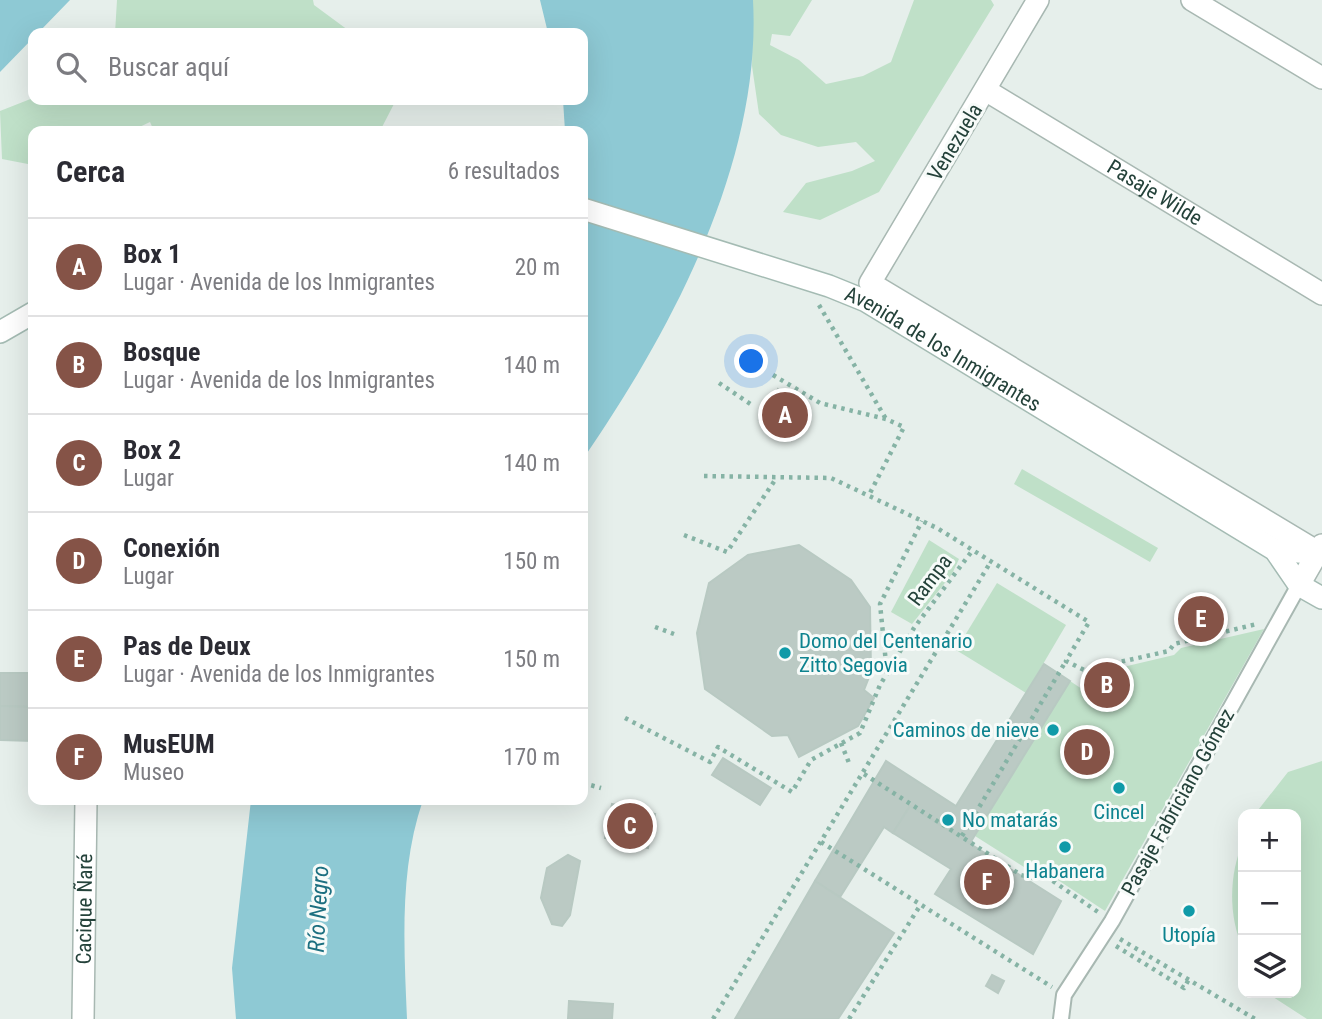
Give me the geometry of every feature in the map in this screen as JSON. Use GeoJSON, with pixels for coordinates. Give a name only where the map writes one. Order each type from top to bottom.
{"type":"FeatureCollection","features":[{"type":"Feature","properties":{"kind":"street","name":"Venezuela"},"geometry":{"type":"LineString","coordinates":[[870,283],[1038,0]]}},
{"type":"Feature","properties":{"kind":"street"},"geometry":{"type":"LineString","coordinates":[[1192,0],[1322,78]]}},
{"type":"Feature","properties":{"kind":"street","name":"Pasaje Wilde"},"geometry":{"type":"LineString","coordinates":[[986,91],[1322,294]]}},
{"type":"Feature","properties":{"kind":"street","name":"Avenida de los Inmigrantes"},"geometry":{"type":"LineString","coordinates":[[588,211],[866,302],[1275,550],[1299,584],[1322,597]]}},
{"type":"Feature","properties":{"kind":"street","name":"Avenida de los Inmigrantes"},"geometry":{"type":"LineString","coordinates":[[870,283],[1321,550]]}},
{"type":"Feature","properties":{"kind":"street"},"geometry":{"type":"LineString","coordinates":[[0,332],[28,316]]}},
{"type":"Feature","properties":{"kind":"street","name":"Avenida de los Inmigrantes"},"geometry":{"type":"LineString","coordinates":[[1275,550],[1321,550]]}},
{"type":"Feature","properties":{"kind":"street"},"geometry":{"type":"LineString","coordinates":[[1299,584],[1321,550]]}},
{"type":"Feature","properties":{"kind":"street","name":"Cacique Ñaré"},"geometry":{"type":"LineString","coordinates":[[83,1019],[86,805]]}},
{"type":"Feature","properties":{"kind":"lane","name":"Pasaje Fabriciano Gómez"},"geometry":{"type":"LineString","coordinates":[[1061,1019],[1064,995],[1112,921],[1299,584]]}},
{"type":"Feature","properties":{"kind":"path"},"geometry":{"type":"LineString","coordinates":[[818,302],[886,419]]}},
{"type":"Feature","properties":{"kind":"path"},"geometry":{"type":"LineString","coordinates":[[773,375],[820,403],[886,419],[904,427],[869,495]]}},
{"type":"Feature","properties":{"kind":"path"},"geometry":{"type":"LineString","coordinates":[[719,383],[752,405]]}},
{"type":"Feature","properties":{"kind":"path"},"geometry":{"type":"LineString","coordinates":[[704,476],[831,478],[922,521],[1089,622],[962,836]]}},
{"type":"Feature","properties":{"kind":"path"},"geometry":{"type":"LineString","coordinates":[[684,535],[727,552],[776,479]]}},
{"type":"Feature","properties":{"kind":"path"},"geometry":{"type":"LineString","coordinates":[[887,674],[880,604],[922,521]]}},
{"type":"Feature","properties":{"kind":"path","name":"Rampa"},"geometry":{"type":"LineString","coordinates":[[625,718],[710,762],[718,747],[792,792],[811,760],[860,733],[887,674],[914,628],[972,551]]}},
{"type":"Feature","properties":{"kind":"path"},"geometry":{"type":"LineString","coordinates":[[713,1019],[990,563]]}},
{"type":"Feature","properties":{"kind":"path"},"geometry":{"type":"LineString","coordinates":[[1066,661],[1084,670],[1169,650],[1174,644],[1279,619]]}},
{"type":"Feature","properties":{"kind":"path"},"geometry":{"type":"LineString","coordinates":[[655,626],[674,634]]}},
{"type":"Feature","properties":{"kind":"path"},"geometry":{"type":"LineString","coordinates":[[841,743],[849,763]]}},
{"type":"Feature","properties":{"kind":"path"},"geometry":{"type":"LineString","coordinates":[[864,774],[1021,875],[1032,878],[1044,875],[1112,921]]}},
{"type":"Feature","properties":{"kind":"path"},"geometry":{"type":"LineString","coordinates":[[588,784],[601,788]]}},
{"type":"Feature","properties":{"kind":"path"},"geometry":{"type":"LineString","coordinates":[[821,842],[1064,995]]}},
{"type":"Feature","properties":{"kind":"path"},"geometry":{"type":"LineString","coordinates":[[849,1019],[921,904]]}},
{"type":"Feature","properties":{"kind":"path"},"geometry":{"type":"LineString","coordinates":[[1115,936],[1255,1019]]}},
{"type":"Feature","properties":{"kind":"path"},"geometry":{"type":"LineString","coordinates":[[1111,943],[1184,988],[1188,979]]}},
{"type":"Feature","properties":{"kind":"green space"},"geometry":{"type":"Polygon","coordinates":[[[117,0],[313,0],[314,5],[345,28],[115,28],[117,0]]]}},
{"type":"Feature","properties":{"kind":"green space"},"geometry":{"type":"Polygon","coordinates":[[[753,0],[812,0],[790,36],[772,34],[770,45],[799,60],[826,84],[863,76],[891,62],[914,0],[991,0],[994,5],[879,192],[820,220],[783,212],[806,183],[852,171],[875,161],[856,142],[818,147],[781,135],[759,114],[752,66],[753,0]]]}},
{"type":"Feature","properties":{"kind":"green space"},"geometry":{"type":"Polygon","coordinates":[[[28,100],[28,105],[393,105],[383,126],[152,126],[150,122],[142,126],[28,126],[28,164],[2,159],[0,111],[28,100]]]}},
{"type":"Feature","properties":{"kind":"green space"},"geometry":{"type":"Polygon","coordinates":[[[1022,469],[1158,548],[1150,562],[1014,484],[1022,469]]]}},
{"type":"Feature","properties":{"kind":"green space"},"geometry":{"type":"Polygon","coordinates":[[[929,540],[959,559],[952,574],[912,624],[891,612],[929,540]]]}},
{"type":"Feature","properties":{"kind":"green space"},"geometry":{"type":"Polygon","coordinates":[[[997,583],[1066,625],[1026,693],[956,650],[997,583]]]}},
{"type":"Feature","properties":{"kind":"green space"},"geometry":{"type":"Polygon","coordinates":[[[1264,629],[1105,911],[1029,861],[1024,867],[975,836],[1070,681],[1082,689],[1089,675],[1174,655],[1181,648],[1264,629]]]}},
{"type":"Feature","properties":{"kind":"green space"},"geometry":{"type":"Polygon","coordinates":[[[1322,761],[1322,1019],[1307,1019],[1275,998],[1301,998],[1301,809],[1259,809],[1288,772],[1322,761]]]}},
{"type":"Feature","properties":{"kind":"green space"},"geometry":{"type":"Polygon","coordinates":[[[1238,854],[1238,936],[1232,895],[1238,854]]]}},
{"type":"Feature","properties":{"kind":"water"},"geometry":{"type":"Polygon","coordinates":[[[0,0],[70,0],[43,28],[28,28],[28,43],[0,72],[0,0]]]}},
{"type":"Feature","properties":{"kind":"water"},"geometry":{"type":"Polygon","coordinates":[[[540,0],[753,0],[752,61],[743,122],[727,182],[705,242],[678,300],[648,356],[588,451],[588,126],[565,126],[563,105],[588,105],[588,28],[547,28],[540,0]]]}},
{"type":"Feature","properties":{"kind":"water","name":"Río Negro"},"geometry":{"type":"Polygon","coordinates":[[[250,805],[421,805],[410,853],[405,908],[407,1019],[236,1019],[232,968],[250,805]]]}},
{"type":"Feature","properties":{"kind":"building"},"geometry":{"type":"Polygon","coordinates":[[[778,389],[810,409],[791,440],[759,420],[778,389]]]}},
{"type":"Feature","properties":{"kind":"building","name":"Domo del Centenario Zitto Segovia"},"geometry":{"type":"Polygon","coordinates":[[[799,545],[851,580],[870,607],[871,672],[864,690],[874,698],[858,726],[799,757],[788,735],[772,736],[705,689],[697,633],[709,583],[748,555],[799,545]]]}},
{"type":"Feature","properties":{"kind":"building"},"geometry":{"type":"Polygon","coordinates":[[[1044,664],[1070,681],[970,843],[910,806],[893,833],[884,827],[840,897],[815,881],[886,761],[956,806],[1044,664]]]}},
{"type":"Feature","properties":{"kind":"building"},"geometry":{"type":"Polygon","coordinates":[[[0,673],[28,673],[28,707],[0,706],[0,673]]]}},
{"type":"Feature","properties":{"kind":"building"},"geometry":{"type":"Polygon","coordinates":[[[0,706],[28,707],[28,741],[0,740],[0,706]]]}},
{"type":"Feature","properties":{"kind":"building"},"geometry":{"type":"Polygon","coordinates":[[[723,758],[771,788],[760,805],[712,775],[723,758]]]}},
{"type":"Feature","properties":{"kind":"building"},"geometry":{"type":"Polygon","coordinates":[[[612,804],[655,814],[648,848],[605,838],[612,804]]]}},
{"type":"Feature","properties":{"kind":"building"},"geometry":{"type":"Polygon","coordinates":[[[910,806],[1061,901],[1033,954],[935,894],[951,869],[893,833],[910,806]]]}},
{"type":"Feature","properties":{"kind":"building"},"geometry":{"type":"Polygon","coordinates":[[[568,855],[580,861],[570,915],[562,926],[552,924],[541,898],[547,868],[568,855]]]}},
{"type":"Feature","properties":{"kind":"building"},"geometry":{"type":"Polygon","coordinates":[[[815,881],[894,933],[838,1019],[735,1019],[815,881]]]}},
{"type":"Feature","properties":{"kind":"building"},"geometry":{"type":"Polygon","coordinates":[[[992,975],[1004,981],[998,993],[986,986],[992,975]]]}},
{"type":"Feature","properties":{"kind":"building"},"geometry":{"type":"Polygon","coordinates":[[[569,1001],[613,1004],[612,1019],[568,1019],[569,1001]]]}},
{"type":"Feature","properties":{"kind":"place","name":"Box 1"},"geometry":{"type":"Point","coordinates":[785,415]}},
{"type":"Feature","properties":{"kind":"place","name":"Pas de Deux"},"geometry":{"type":"Point","coordinates":[1201,619]}},
{"type":"Feature","properties":{"kind":"place","name":"Domo del Centenario Zitto Segovia"},"geometry":{"type":"Point","coordinates":[785,653]}},
{"type":"Feature","properties":{"kind":"place","name":"Bosque"},"geometry":{"type":"Point","coordinates":[1107,685]}},
{"type":"Feature","properties":{"kind":"place","name":"Caminos de nieve"},"geometry":{"type":"Point","coordinates":[1053,730]}},
{"type":"Feature","properties":{"kind":"place","name":"Conexión"},"geometry":{"type":"Point","coordinates":[1087,752]}},
{"type":"Feature","properties":{"kind":"place","name":"Cincel"},"geometry":{"type":"Point","coordinates":[1119,788]}},
{"type":"Feature","properties":{"kind":"place","name":"No matarás"},"geometry":{"type":"Point","coordinates":[948,820]}},
{"type":"Feature","properties":{"kind":"place","name":"Box 2"},"geometry":{"type":"Point","coordinates":[630,826]}},
{"type":"Feature","properties":{"kind":"place","name":"Habanera"},"geometry":{"type":"Point","coordinates":[1065,847]}},
{"type":"Feature","properties":{"kind":"place","name":"MusEUM"},"geometry":{"type":"Point","coordinates":[987,882]}},
{"type":"Feature","properties":{"kind":"place","name":"Utopía"},"geometry":{"type":"Point","coordinates":[1189,911]}}]}
